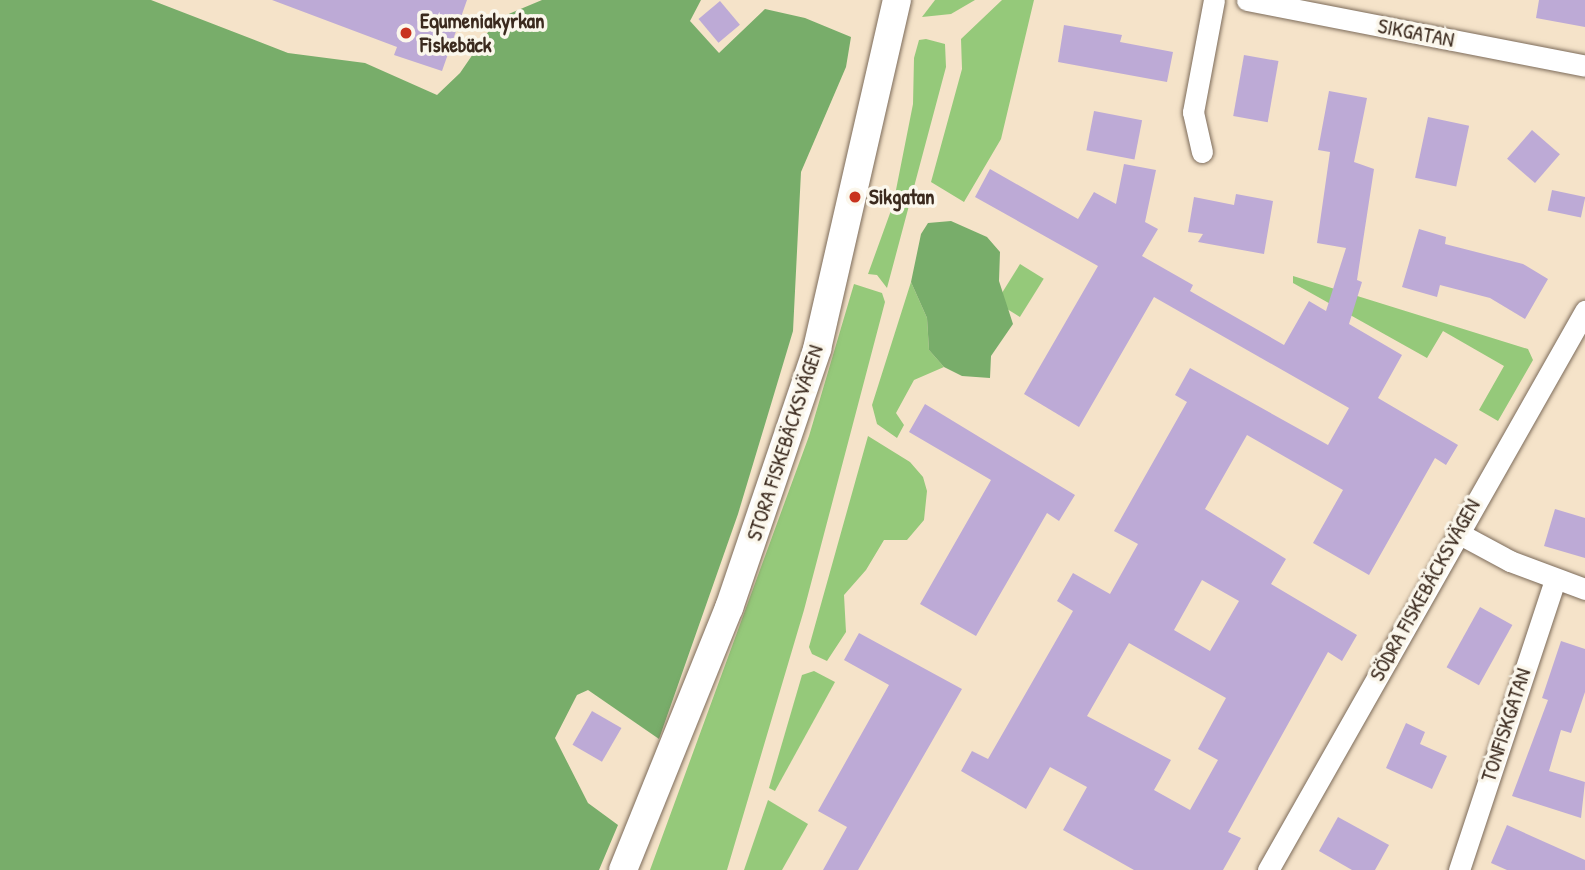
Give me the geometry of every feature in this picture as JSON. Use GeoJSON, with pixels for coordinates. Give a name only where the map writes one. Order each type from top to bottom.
{"type":"FeatureCollection","features":[{"type":"Feature","properties":{"kind":"street","name":"STORA FISKEBÄCKSVÄGEN"},"geometry":{"type":"LineString","coordinates":[[623,870],[729,608],[813,361],[855,197],[897,0]]}},
{"type":"Feature","properties":{"kind":"street"},"geometry":{"type":"LineString","coordinates":[[1202,152],[1193,112],[1214,0]]}},
{"type":"Feature","properties":{"kind":"street","name":"SIKGATAN"},"geometry":{"type":"LineString","coordinates":[[1247,0],[1585,66]]}},
{"type":"Feature","properties":{"kind":"street","name":"SÖDRA FISKEBÄCKSVÄGEN"},"geometry":{"type":"LineString","coordinates":[[1268,870],[1585,311]]}},
{"type":"Feature","properties":{"kind":"street"},"geometry":{"type":"LineString","coordinates":[[1458,533],[1555,580],[1585,589]]}},
{"type":"Feature","properties":{"kind":"street","name":"TONFISKGATAN"},"geometry":{"type":"LineString","coordinates":[[1459,870],[1555,580]]}},
{"type":"Feature","properties":{"kind":"green space"},"geometry":{"type":"Polygon","coordinates":[[[0,0],[151,0],[288,53],[365,63],[437,95],[460,73],[497,19],[542,0],[701,0],[690,21],[719,53],[765,9],[805,18],[851,37],[846,67],[801,172],[793,331],[738,514],[659,739],[588,690],[577,695],[555,738],[588,803],[618,825],[599,870],[0,870],[0,0]]]}},
{"type":"Feature","properties":{"kind":"green space"},"geometry":{"type":"Polygon","coordinates":[[[935,0],[975,0],[951,14],[922,17],[935,0]]]}},
{"type":"Feature","properties":{"kind":"green space"},"geometry":{"type":"Polygon","coordinates":[[[1002,0],[1034,0],[1001,139],[964,202],[931,182],[962,69],[961,39],[1002,0]]]}},
{"type":"Feature","properties":{"kind":"green space"},"geometry":{"type":"Polygon","coordinates":[[[919,40],[945,44],[946,67],[887,288],[877,275],[868,274],[893,205],[913,104],[914,58],[919,40]]]}},
{"type":"Feature","properties":{"kind":"green space"},"geometry":{"type":"Polygon","coordinates":[[[951,221],[987,237],[1000,252],[999,281],[1013,324],[991,356],[990,378],[962,376],[944,367],[929,350],[927,318],[911,282],[921,234],[928,223],[951,221]]]}},
{"type":"Feature","properties":{"kind":"green space"},"geometry":{"type":"Polygon","coordinates":[[[1020,264],[1044,279],[1020,317],[996,302],[1020,264]]]}},
{"type":"Feature","properties":{"kind":"green space"},"geometry":{"type":"Polygon","coordinates":[[[1293,276],[1528,349],[1533,360],[1498,421],[1479,410],[1504,366],[1443,331],[1427,358],[1293,283],[1293,276]]]}},
{"type":"Feature","properties":{"kind":"green space"},"geometry":{"type":"Polygon","coordinates":[[[911,282],[927,318],[929,350],[944,367],[914,380],[896,413],[904,425],[897,438],[877,424],[872,405],[911,282]]]}},
{"type":"Feature","properties":{"kind":"green space"},"geometry":{"type":"Polygon","coordinates":[[[854,284],[882,293],[885,302],[804,610],[727,870],[650,870],[809,436],[854,284]]]}},
{"type":"Feature","properties":{"kind":"green space"},"geometry":{"type":"Polygon","coordinates":[[[868,436],[910,462],[923,477],[927,491],[924,520],[907,540],[884,540],[866,570],[844,595],[846,632],[827,661],[812,654],[809,647],[868,436]]]}},
{"type":"Feature","properties":{"kind":"green space"},"geometry":{"type":"Polygon","coordinates":[[[814,671],[835,682],[775,791],[769,788],[802,675],[814,671]]]}},
{"type":"Feature","properties":{"kind":"green space"},"geometry":{"type":"Polygon","coordinates":[[[768,800],[808,824],[782,870],[744,870],[768,800]]]}},
{"type":"Feature","properties":{"kind":"building","name":"Equmeniakyrkan Fiskebäck"},"geometry":{"type":"Polygon","coordinates":[[[272,0],[467,0],[442,71],[394,55],[397,47],[272,0]]]}},
{"type":"Feature","properties":{"kind":"building"},"geometry":{"type":"Polygon","coordinates":[[[1539,0],[1585,0],[1585,27],[1536,18],[1539,0]]]}},
{"type":"Feature","properties":{"kind":"building"},"geometry":{"type":"Polygon","coordinates":[[[720,1],[740,25],[718,43],[699,19],[720,1]]]}},
{"type":"Feature","properties":{"kind":"building"},"geometry":{"type":"Polygon","coordinates":[[[1064,25],[1122,35],[1120,42],[1173,52],[1167,82],[1058,62],[1064,25]]]}},
{"type":"Feature","properties":{"kind":"building"},"geometry":{"type":"Polygon","coordinates":[[[1244,55],[1278,61],[1268,122],[1233,116],[1244,55]]]}},
{"type":"Feature","properties":{"kind":"building"},"geometry":{"type":"Polygon","coordinates":[[[1329,91],[1367,98],[1354,162],[1374,169],[1357,280],[1362,282],[1349,324],[1402,355],[1378,398],[1458,445],[1446,465],[1435,458],[1369,575],[1313,543],[1343,490],[1247,435],[1205,509],[1286,559],[1271,584],[1357,635],[1342,661],[1328,652],[1228,832],[1241,838],[1223,870],[1134,870],[1063,830],[1087,787],[1050,767],[1026,809],[961,771],[972,751],[988,759],[1073,611],[1057,601],[1073,573],[1110,594],[1138,544],[1114,531],[1187,402],[1175,395],[1190,368],[1328,445],[1349,408],[1154,297],[1079,427],[1024,394],[1098,266],[975,197],[990,169],[1078,219],[1094,192],[1116,204],[1124,164],[1156,170],[1145,222],[1158,229],[1142,256],[1193,285],[1190,291],[1284,345],[1309,301],[1326,311],[1346,248],[1317,243],[1330,152],[1318,150],[1329,91]],[[1202,580],[1174,630],[1210,651],[1239,601],[1202,580]],[[1129,643],[1087,716],[1171,760],[1154,790],[1190,810],[1218,760],[1198,749],[1226,698],[1129,643]]]}},
{"type":"Feature","properties":{"kind":"building"},"geometry":{"type":"Polygon","coordinates":[[[1094,111],[1142,120],[1134,160],[1086,150],[1094,111]]]}},
{"type":"Feature","properties":{"kind":"building"},"geometry":{"type":"Polygon","coordinates":[[[1428,117],[1469,126],[1456,186],[1415,178],[1428,117]]]}},
{"type":"Feature","properties":{"kind":"building"},"geometry":{"type":"Polygon","coordinates":[[[1532,130],[1560,154],[1535,183],[1507,159],[1532,130]]]}},
{"type":"Feature","properties":{"kind":"building"},"geometry":{"type":"Polygon","coordinates":[[[1552,190],[1585,197],[1581,218],[1548,211],[1552,190]]]}},
{"type":"Feature","properties":{"kind":"building"},"geometry":{"type":"Polygon","coordinates":[[[1236,194],[1273,201],[1264,254],[1198,242],[1203,234],[1188,232],[1194,197],[1234,205],[1236,194]]]}},
{"type":"Feature","properties":{"kind":"building"},"geometry":{"type":"Polygon","coordinates":[[[1419,229],[1446,237],[1445,244],[1523,264],[1548,279],[1525,319],[1490,298],[1440,285],[1437,297],[1402,287],[1419,229]]]}},
{"type":"Feature","properties":{"kind":"building"},"geometry":{"type":"Polygon","coordinates":[[[925,404],[1075,495],[1059,521],[1047,513],[976,636],[920,604],[991,480],[909,432],[925,404]]]}},
{"type":"Feature","properties":{"kind":"building"},"geometry":{"type":"Polygon","coordinates":[[[1555,509],[1585,518],[1585,558],[1544,546],[1555,509]]]}},
{"type":"Feature","properties":{"kind":"building"},"geometry":{"type":"Polygon","coordinates":[[[1480,607],[1512,625],[1479,685],[1447,667],[1480,607]]]}},
{"type":"Feature","properties":{"kind":"building"},"geometry":{"type":"Polygon","coordinates":[[[859,633],[962,689],[858,870],[823,870],[847,827],[818,811],[889,685],[844,660],[859,633]]]}},
{"type":"Feature","properties":{"kind":"building"},"geometry":{"type":"Polygon","coordinates":[[[1561,641],[1585,649],[1585,692],[1571,733],[1561,730],[1549,771],[1585,782],[1581,818],[1512,796],[1548,700],[1542,698],[1561,641]]]}},
{"type":"Feature","properties":{"kind":"building"},"geometry":{"type":"Polygon","coordinates":[[[592,711],[621,728],[602,762],[572,745],[592,711]]]}},
{"type":"Feature","properties":{"kind":"building"},"geometry":{"type":"Polygon","coordinates":[[[1406,723],[1425,732],[1420,744],[1447,756],[1432,789],[1386,768],[1406,723]]]}},
{"type":"Feature","properties":{"kind":"building"},"geometry":{"type":"Polygon","coordinates":[[[1338,817],[1389,845],[1375,870],[1352,870],[1319,851],[1338,817]]]}},
{"type":"Feature","properties":{"kind":"building"},"geometry":{"type":"Polygon","coordinates":[[[1507,825],[1585,860],[1585,870],[1507,870],[1491,863],[1507,825]]]}},
{"type":"Feature","properties":{"kind":"place","name":"Equmeniakyrkan Fiskebäck"},"geometry":{"type":"Point","coordinates":[406,33]}},
{"type":"Feature","properties":{"kind":"place","name":"Sikgatan"},"geometry":{"type":"Point","coordinates":[855,197]}}]}
